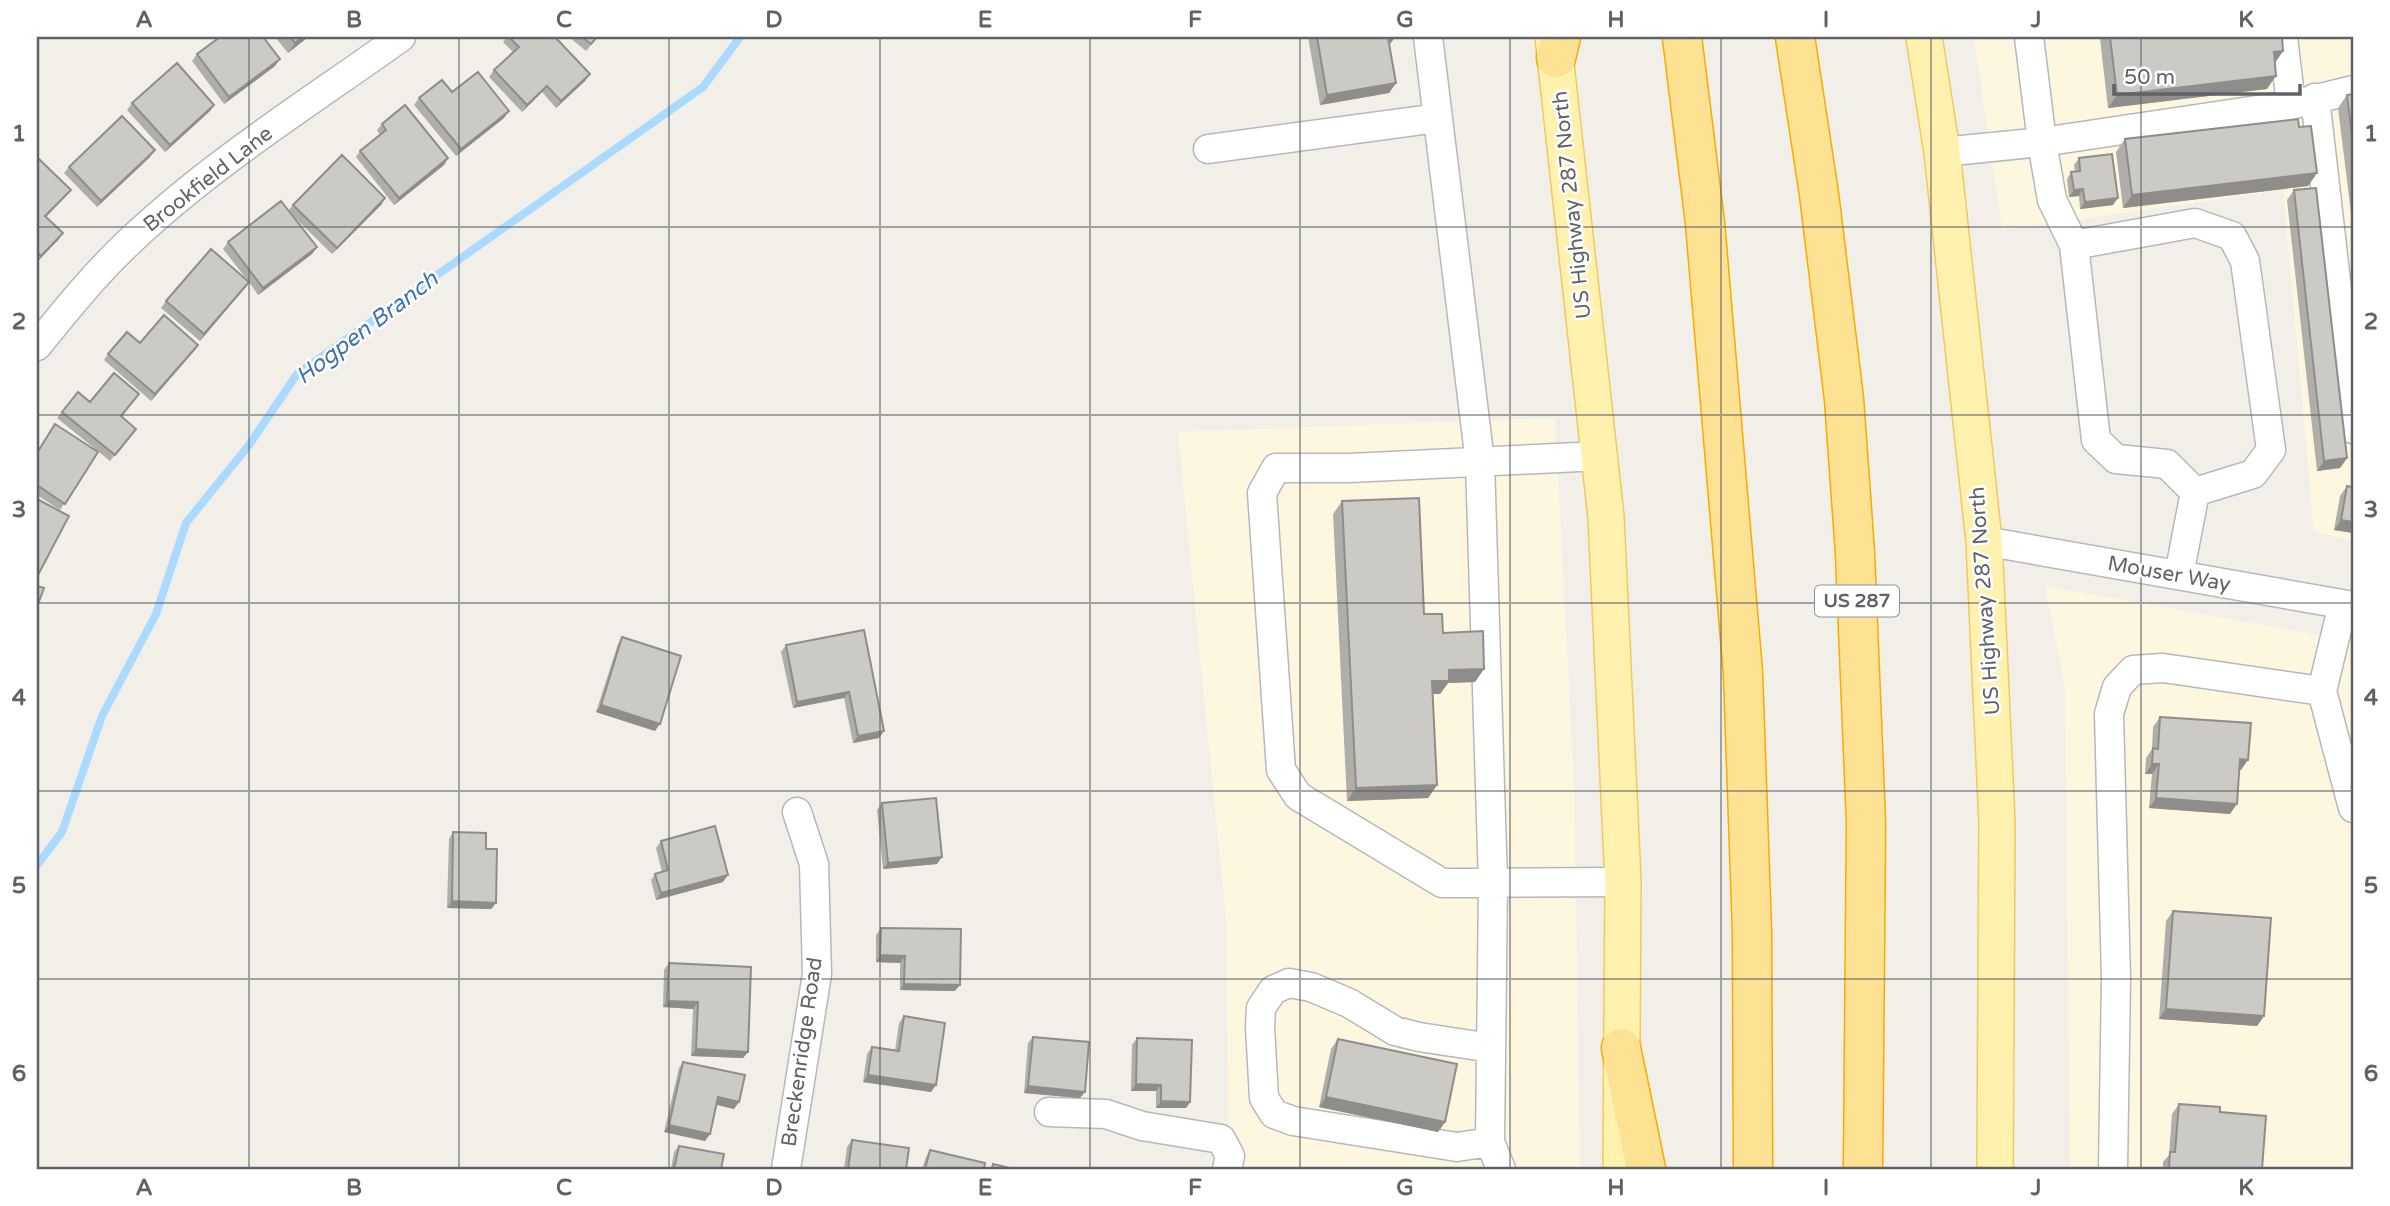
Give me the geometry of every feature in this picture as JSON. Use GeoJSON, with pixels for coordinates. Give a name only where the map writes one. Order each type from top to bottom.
{"type":"FeatureCollection","features":[{"type":"Feature","properties":{"kind":"highway"},"geometry":{"type":"LineString","coordinates":[[1682,37],[1705,223],[1743,673],[1752,932],[1753,1169]]}},
{"type":"Feature","properties":{"kind":"highway","name":"US 287"},"geometry":{"type":"LineString","coordinates":[[1795,37],[1819,194],[1844,399],[1855,553],[1866,823],[1863,1169]]}},
{"type":"Feature","properties":{"kind":"highway"},"geometry":{"type":"LineString","coordinates":[[1621,1048],[1646,1169]]}},
{"type":"Feature","properties":{"kind":"main road","name":"US Highway 287 North"},"geometry":{"type":"LineString","coordinates":[[1924,37],[1942,152],[1984,541],[1997,823],[1996,1169]]}},
{"type":"Feature","properties":{"kind":"main road","name":"US Highway 287 North"},"geometry":{"type":"LineString","coordinates":[[1557,44],[1606,517],[1623,882],[1621,1169]]}},
{"type":"Feature","properties":{"kind":"street","name":"Brookfield Lane"},"geometry":{"type":"LineString","coordinates":[[37,346],[95,276],[198,183],[401,37]]}},
{"type":"Feature","properties":{"kind":"street"},"geometry":{"type":"LineString","coordinates":[[1428,37],[1480,462],[1493,884],[1490,1142],[1501,1169]]}},
{"type":"Feature","properties":{"kind":"street"},"geometry":{"type":"LineString","coordinates":[[2029,37],[2052,200],[2074,245],[2096,440],[2116,459],[2167,464],[2195,492]]}},
{"type":"Feature","properties":{"kind":"street"},"geometry":{"type":"LineString","coordinates":[[2283,37],[2303,101],[2353,429]]}},
{"type":"Feature","properties":{"kind":"street"},"geometry":{"type":"LineString","coordinates":[[1942,152],[2042,142],[2303,101],[2353,90]]}},
{"type":"Feature","properties":{"kind":"street"},"geometry":{"type":"LineString","coordinates":[[1208,149],[1438,118]]}},
{"type":"Feature","properties":{"kind":"street"},"geometry":{"type":"LineString","coordinates":[[2074,245],[2195,223],[2232,236],[2245,261],[2271,450],[2253,474],[2195,492]]}},
{"type":"Feature","properties":{"kind":"street"},"geometry":{"type":"LineString","coordinates":[[1599,456],[1350,468],[1276,468],[1262,493],[1281,770],[1298,796],[1442,883],[1623,882]]}},
{"type":"Feature","properties":{"kind":"street"},"geometry":{"type":"LineString","coordinates":[[2179,575],[2195,492]]}},
{"type":"Feature","properties":{"kind":"street","name":"Mouser Way"},"geometry":{"type":"LineString","coordinates":[[1984,541],[2348,605]]}},
{"type":"Feature","properties":{"kind":"street"},"geometry":{"type":"LineString","coordinates":[[2348,605],[2322,691],[2353,808]]}},
{"type":"Feature","properties":{"kind":"street"},"geometry":{"type":"LineString","coordinates":[[2113,1169],[2116,978],[2109,714],[2117,687],[2133,670],[2162,668],[2322,691]]}},
{"type":"Feature","properties":{"kind":"street","name":"Breckenridge Road"},"geometry":{"type":"LineString","coordinates":[[786,1169],[817,974],[814,864],[797,811]]}},
{"type":"Feature","properties":{"kind":"street"},"geometry":{"type":"LineString","coordinates":[[1490,1142],[1457,1147],[1293,1121],[1274,1114],[1264,1098],[1261,1007],[1273,990],[1289,984],[1311,987],[1349,1003],[1395,1031],[1491,1048]]}},
{"type":"Feature","properties":{"kind":"street"},"geometry":{"type":"LineString","coordinates":[[1049,1112],[1106,1114],[1142,1126],[1221,1139],[1230,1156],[1227,1169]]}},
{"type":"Feature","properties":{"kind":"shaded area"},"geometry":{"type":"Polygon","coordinates":[[[1974,37],[2353,37],[2353,540],[2314,532],[2283,190],[2002,230],[1974,37]]]}},
{"type":"Feature","properties":{"kind":"shaded area"},"geometry":{"type":"Polygon","coordinates":[[[1555,418],[1574,787],[1580,1169],[1229,1169],[1226,918],[1178,432],[1555,418]]]}},
{"type":"Feature","properties":{"kind":"shaded area"},"geometry":{"type":"Polygon","coordinates":[[[2045,586],[2353,641],[2353,1169],[2070,1169],[2065,689],[2045,586]]]}},
{"type":"Feature","properties":{"kind":"building"},"geometry":{"type":"Polygon","coordinates":[[[220,37],[263,37],[280,59],[229,97],[197,54],[220,37]]]}},
{"type":"Feature","properties":{"kind":"building"},"geometry":{"type":"Polygon","coordinates":[[[290,37],[302,37],[295,43],[290,37]]]}},
{"type":"Feature","properties":{"kind":"building"},"geometry":{"type":"Polygon","coordinates":[[[509,37],[555,37],[590,74],[561,101],[547,86],[527,105],[494,70],[519,47],[509,37]]]}},
{"type":"Feature","properties":{"kind":"building"},"geometry":{"type":"Polygon","coordinates":[[[582,37],[597,37],[591,44],[582,37]]]}},
{"type":"Feature","properties":{"kind":"building"},"geometry":{"type":"Polygon","coordinates":[[[1317,37],[1395,37],[1388,38],[1396,83],[1327,95],[1317,37]]]}},
{"type":"Feature","properties":{"kind":"building"},"geometry":{"type":"Polygon","coordinates":[[[2110,37],[2282,37],[2283,51],[2274,52],[2276,76],[2117,95],[2110,37]]]}},
{"type":"Feature","properties":{"kind":"building"},"geometry":{"type":"Polygon","coordinates":[[[177,63],[214,105],[170,145],[132,103],[177,63]]]}},
{"type":"Feature","properties":{"kind":"building"},"geometry":{"type":"Polygon","coordinates":[[[478,72],[509,111],[461,149],[419,98],[442,80],[452,92],[478,72]]]}},
{"type":"Feature","properties":{"kind":"building"},"geometry":{"type":"Polygon","coordinates":[[[2353,94],[2353,144],[2347,95],[2353,94]]]}},
{"type":"Feature","properties":{"kind":"building"},"geometry":{"type":"Polygon","coordinates":[[[405,105],[448,158],[399,198],[360,151],[386,130],[382,124],[405,105]]]}},
{"type":"Feature","properties":{"kind":"building"},"geometry":{"type":"Polygon","coordinates":[[[122,116],[155,150],[101,201],[69,167],[122,116]]]}},
{"type":"Feature","properties":{"kind":"building"},"geometry":{"type":"Polygon","coordinates":[[[2298,119],[2299,127],[2311,126],[2317,173],[2132,195],[2125,139],[2298,119]]]}},
{"type":"Feature","properties":{"kind":"building"},"geometry":{"type":"Polygon","coordinates":[[[2112,154],[2118,198],[2085,202],[2083,189],[2074,190],[2071,172],[2080,171],[2079,158],[2112,154]]]}},
{"type":"Feature","properties":{"kind":"building"},"geometry":{"type":"Polygon","coordinates":[[[342,155],[385,198],[337,248],[293,205],[342,155]]]}},
{"type":"Feature","properties":{"kind":"building"},"geometry":{"type":"Polygon","coordinates":[[[39,159],[71,190],[45,216],[63,233],[41,256],[37,252],[39,159]]]}},
{"type":"Feature","properties":{"kind":"building"},"geometry":{"type":"Polygon","coordinates":[[[2316,188],[2347,458],[2324,461],[2294,190],[2316,188]]]}},
{"type":"Feature","properties":{"kind":"building"},"geometry":{"type":"Polygon","coordinates":[[[281,201],[317,247],[263,288],[228,242],[281,201]]]}},
{"type":"Feature","properties":{"kind":"building"},"geometry":{"type":"Polygon","coordinates":[[[211,249],[249,282],[204,334],[166,301],[211,249]]]}},
{"type":"Feature","properties":{"kind":"building"},"geometry":{"type":"Polygon","coordinates":[[[164,315],[198,345],[155,394],[108,354],[127,332],[140,343],[164,315]]]}},
{"type":"Feature","properties":{"kind":"building"},"geometry":{"type":"Polygon","coordinates":[[[114,373],[139,394],[121,416],[136,429],[115,455],[62,412],[78,392],[90,402],[114,373]]]}},
{"type":"Feature","properties":{"kind":"building"},"geometry":{"type":"Polygon","coordinates":[[[55,424],[98,452],[65,504],[37,485],[37,453],[55,424]]]}},
{"type":"Feature","properties":{"kind":"building"},"geometry":{"type":"Polygon","coordinates":[[[2347,486],[2353,487],[2353,522],[2341,520],[2347,486]]]}},
{"type":"Feature","properties":{"kind":"building"},"geometry":{"type":"Polygon","coordinates":[[[1419,498],[1424,614],[1442,614],[1443,633],[1483,631],[1484,669],[1449,670],[1449,681],[1432,681],[1437,785],[1356,788],[1342,501],[1419,498]]]}},
{"type":"Feature","properties":{"kind":"building"},"geometry":{"type":"Polygon","coordinates":[[[37,499],[69,516],[38,575],[37,575],[37,499]]]}},
{"type":"Feature","properties":{"kind":"building"},"geometry":{"type":"Polygon","coordinates":[[[37,586],[44,588],[37,607],[37,586]]]}},
{"type":"Feature","properties":{"kind":"building"},"geometry":{"type":"Polygon","coordinates":[[[864,630],[884,731],[858,736],[849,692],[797,702],[786,645],[864,630]]]}},
{"type":"Feature","properties":{"kind":"building"},"geometry":{"type":"Polygon","coordinates":[[[622,637],[681,656],[660,724],[601,705],[622,637]]]}},
{"type":"Feature","properties":{"kind":"building"},"geometry":{"type":"Polygon","coordinates":[[[2160,717],[2251,723],[2248,760],[2240,759],[2237,804],[2156,798],[2159,764],[2152,764],[2153,748],[2158,749],[2160,717]]]}},
{"type":"Feature","properties":{"kind":"building"},"geometry":{"type":"Polygon","coordinates":[[[936,798],[942,857],[888,863],[882,803],[936,798]]]}},
{"type":"Feature","properties":{"kind":"building"},"geometry":{"type":"Polygon","coordinates":[[[715,826],[728,875],[661,893],[655,874],[668,870],[661,841],[715,826]]]}},
{"type":"Feature","properties":{"kind":"building"},"geometry":{"type":"Polygon","coordinates":[[[453,832],[486,833],[486,849],[497,849],[496,903],[452,901],[453,832]]]}},
{"type":"Feature","properties":{"kind":"building"},"geometry":{"type":"Polygon","coordinates":[[[2173,911],[2271,918],[2264,1016],[2166,1009],[2173,911]]]}},
{"type":"Feature","properties":{"kind":"building"},"geometry":{"type":"Polygon","coordinates":[[[881,928],[961,929],[960,985],[904,984],[905,956],[880,955],[881,928]]]}},
{"type":"Feature","properties":{"kind":"building"},"geometry":{"type":"Polygon","coordinates":[[[669,963],[751,967],[748,1052],[696,1049],[698,1002],[667,1001],[669,963]]]}},
{"type":"Feature","properties":{"kind":"building"},"geometry":{"type":"Polygon","coordinates":[[[904,1016],[945,1023],[936,1085],[868,1075],[872,1047],[899,1051],[904,1016]]]}},
{"type":"Feature","properties":{"kind":"building"},"geometry":{"type":"Polygon","coordinates":[[[1033,1037],[1089,1042],[1085,1092],[1028,1086],[1033,1037]]]}},
{"type":"Feature","properties":{"kind":"building"},"geometry":{"type":"Polygon","coordinates":[[[1137,1038],[1192,1040],[1190,1102],[1161,1101],[1161,1085],[1136,1084],[1137,1038]]]}},
{"type":"Feature","properties":{"kind":"building"},"geometry":{"type":"Polygon","coordinates":[[[1338,1039],[1457,1064],[1445,1122],[1326,1097],[1338,1039]]]}},
{"type":"Feature","properties":{"kind":"building"},"geometry":{"type":"Polygon","coordinates":[[[683,1062],[745,1075],[739,1102],[718,1097],[710,1134],[669,1125],[683,1062]]]}},
{"type":"Feature","properties":{"kind":"building"},"geometry":{"type":"Polygon","coordinates":[[[2179,1104],[2220,1107],[2220,1112],[2266,1116],[2262,1169],[2169,1169],[2170,1152],[2175,1152],[2179,1104]]]}},
{"type":"Feature","properties":{"kind":"building"},"geometry":{"type":"Polygon","coordinates":[[[852,1140],[909,1148],[906,1169],[848,1169],[852,1140]]]}},
{"type":"Feature","properties":{"kind":"building"},"geometry":{"type":"Polygon","coordinates":[[[679,1146],[724,1154],[721,1169],[674,1169],[679,1146]]]}},
{"type":"Feature","properties":{"kind":"building"},"geometry":{"type":"Polygon","coordinates":[[[930,1150],[985,1163],[984,1169],[925,1169],[930,1150]]]}},
{"type":"Feature","properties":{"kind":"building"},"geometry":{"type":"Polygon","coordinates":[[[993,1164],[1014,1169],[992,1169],[993,1164]]]}},
{"type":"Feature","properties":{"kind":"waterway","name":"Hogpen Branch"},"geometry":{"type":"LineString","coordinates":[[37,865],[62,832],[102,716],[156,614],[186,523],[249,445],[297,374],[703,87],[740,37]]}}]}
